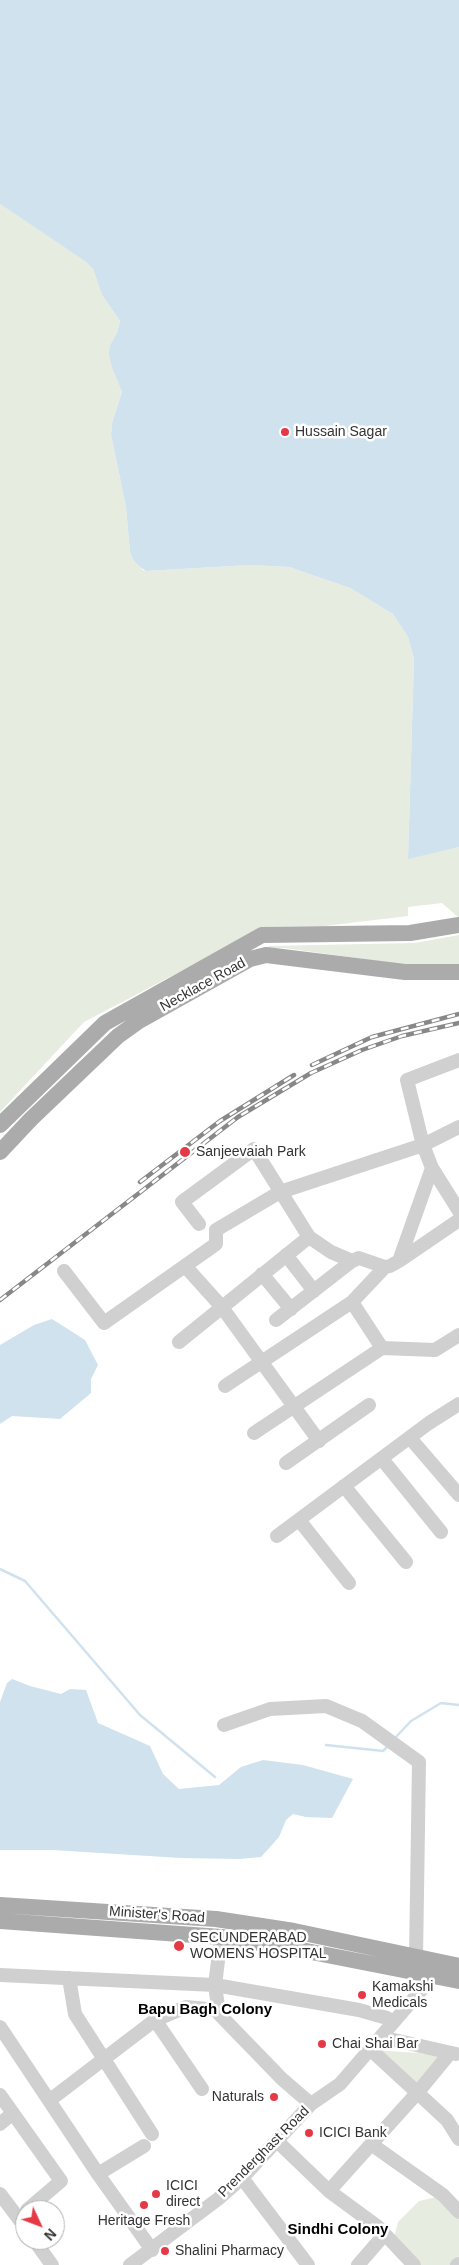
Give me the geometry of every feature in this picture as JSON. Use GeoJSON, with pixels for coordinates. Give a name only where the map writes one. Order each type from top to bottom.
{"type":"FeatureCollection","features":[{"type":"Feature","properties":{"kind":"main road","name":"Necklace Road"},"geometry":{"type":"LineString","coordinates":[[0,1124],[105,1023],[262,935],[410,933],[459,925]]}},
{"type":"Feature","properties":{"kind":"main road"},"geometry":{"type":"LineString","coordinates":[[262,935],[266,955]]}},
{"type":"Feature","properties":{"kind":"main road","name":"Necklace Road"},"geometry":{"type":"LineString","coordinates":[[0,1152],[31,1119],[118,1036],[138,1021],[242,964],[266,955],[405,972],[459,972]]}},
{"type":"Feature","properties":{"kind":"main road"},"geometry":{"type":"LineString","coordinates":[[105,1023],[118,1036]]}},
{"type":"Feature","properties":{"kind":"main road","name":"Minister's Road"},"geometry":{"type":"LineString","coordinates":[[0,1906],[216,1919],[294,1931],[428,1965],[459,1981]]}},
{"type":"Feature","properties":{"kind":"main road","name":"Minister's Road"},"geometry":{"type":"LineString","coordinates":[[0,1921],[221,1937],[428,1965],[459,1966]]}},
{"type":"Feature","properties":{"kind":"street"},"geometry":{"type":"LineString","coordinates":[[459,1060],[407,1080],[423,1145],[432,1168],[459,1211]]}},
{"type":"Feature","properties":{"kind":"street"},"geometry":{"type":"LineString","coordinates":[[64,1271],[104,1323],[216,1244],[216,1230],[280,1192],[423,1145],[459,1127]]}},
{"type":"Feature","properties":{"kind":"street"},"geometry":{"type":"LineString","coordinates":[[199,1224],[182,1202],[254,1149],[309,1236],[331,1252],[352,1261]]}},
{"type":"Feature","properties":{"kind":"street"},"geometry":{"type":"LineString","coordinates":[[399,1261],[432,1168]]}},
{"type":"Feature","properties":{"kind":"street"},"geometry":{"type":"LineString","coordinates":[[225,1386],[352,1302],[385,1267],[399,1261],[459,1220]]}},
{"type":"Feature","properties":{"kind":"street"},"geometry":{"type":"LineString","coordinates":[[179,1342],[309,1236]]}},
{"type":"Feature","properties":{"kind":"street"},"geometry":{"type":"LineString","coordinates":[[286,1255],[314,1290]]}},
{"type":"Feature","properties":{"kind":"street"},"geometry":{"type":"LineString","coordinates":[[276,1320],[352,1261],[359,1258],[385,1267]]}},
{"type":"Feature","properties":{"kind":"street"},"geometry":{"type":"LineString","coordinates":[[185,1266],[221,1306],[293,1408],[319,1441]]}},
{"type":"Feature","properties":{"kind":"street"},"geometry":{"type":"LineString","coordinates":[[262,1274],[291,1309]]}},
{"type":"Feature","properties":{"kind":"street"},"geometry":{"type":"LineString","coordinates":[[352,1302],[382,1348]]}},
{"type":"Feature","properties":{"kind":"street"},"geometry":{"type":"LineString","coordinates":[[254,1433],[382,1348],[435,1350],[459,1335]]}},
{"type":"Feature","properties":{"kind":"street"},"geometry":{"type":"LineString","coordinates":[[277,1536],[459,1404]]}},
{"type":"Feature","properties":{"kind":"street"},"geometry":{"type":"LineString","coordinates":[[286,1463],[369,1405]]}},
{"type":"Feature","properties":{"kind":"street"},"geometry":{"type":"LineString","coordinates":[[410,1438],[459,1495]]}},
{"type":"Feature","properties":{"kind":"street"},"geometry":{"type":"LineString","coordinates":[[382,1459],[441,1532]]}},
{"type":"Feature","properties":{"kind":"street"},"geometry":{"type":"LineString","coordinates":[[344,1486],[406,1562]]}},
{"type":"Feature","properties":{"kind":"street"},"geometry":{"type":"LineString","coordinates":[[299,1520],[350,1583]]}},
{"type":"Feature","properties":{"kind":"street"},"geometry":{"type":"LineString","coordinates":[[224,1725],[270,1709],[326,1706],[362,1722],[419,1762],[428,1965]]}},
{"type":"Feature","properties":{"kind":"street"},"geometry":{"type":"LineString","coordinates":[[221,1937],[216,1986],[217,2010],[282,2079],[311,2104]]}},
{"type":"Feature","properties":{"kind":"street","name":"Prenderghast Road"},"geometry":{"type":"LineString","coordinates":[[327,2093],[333,2080],[387,2018],[428,1965]]}},
{"type":"Feature","properties":{"kind":"street","name":"Prenderghast Road"},"geometry":{"type":"LineString","coordinates":[[134,2264],[242,2178],[311,2104],[340,2084],[381,2037],[428,1965]]}},
{"type":"Feature","properties":{"kind":"street"},"geometry":{"type":"LineString","coordinates":[[0,1975],[216,1986],[358,2010],[387,2018]]}},
{"type":"Feature","properties":{"kind":"street"},"geometry":{"type":"LineString","coordinates":[[69,1978],[76,2014],[152,2134]]}},
{"type":"Feature","properties":{"kind":"street"},"geometry":{"type":"LineString","coordinates":[[185,1984],[186,2007]]}},
{"type":"Feature","properties":{"kind":"street"},"geometry":{"type":"LineString","coordinates":[[50,2100],[105,2060],[155,2020],[186,2007],[217,2010]]}},
{"type":"Feature","properties":{"kind":"street"},"geometry":{"type":"LineString","coordinates":[[155,2020],[202,2089]]}},
{"type":"Feature","properties":{"kind":"street"},"geometry":{"type":"LineString","coordinates":[[0,2027],[98,2174],[152,2250]]}},
{"type":"Feature","properties":{"kind":"street"},"geometry":{"type":"LineString","coordinates":[[381,2037],[454,2054]]}},
{"type":"Feature","properties":{"kind":"street"},"geometry":{"type":"LineString","coordinates":[[370,2049],[447,2120],[459,2139]]}},
{"type":"Feature","properties":{"kind":"street"},"geometry":{"type":"LineString","coordinates":[[329,2191],[454,2054]]}},
{"type":"Feature","properties":{"kind":"street"},"geometry":{"type":"LineString","coordinates":[[0,2095],[61,2181],[41,2200]]}},
{"type":"Feature","properties":{"kind":"street"},"geometry":{"type":"LineString","coordinates":[[0,2124],[13,2113]]}},
{"type":"Feature","properties":{"kind":"street"},"geometry":{"type":"LineString","coordinates":[[277,2141],[329,2191],[378,2227],[414,2265]]}},
{"type":"Feature","properties":{"kind":"street"},"geometry":{"type":"LineString","coordinates":[[371,2144],[442,2195],[459,2212]]}},
{"type":"Feature","properties":{"kind":"street"},"geometry":{"type":"LineString","coordinates":[[98,2174],[144,2146]]}},
{"type":"Feature","properties":{"kind":"street"},"geometry":{"type":"LineString","coordinates":[[242,2178],[308,2265]]}},
{"type":"Feature","properties":{"kind":"street"},"geometry":{"type":"LineString","coordinates":[[0,2194],[15,2208]]}},
{"type":"Feature","properties":{"kind":"street"},"geometry":{"type":"LineString","coordinates":[[358,2265],[384,2235]]}},
{"type":"Feature","properties":{"kind":"street"},"geometry":{"type":"LineString","coordinates":[[41,2250],[52,2265]]}},
{"type":"Feature","properties":{"kind":"shaded area"},"geometry":{"type":"Polygon","coordinates":[[[0,204],[86,262],[93,269],[102,295],[120,321],[117,333],[110,345],[112,368],[122,392],[112,423],[111,435],[126,507],[130,552],[133,560],[146,571],[250,565],[289,567],[350,588],[393,614],[408,637],[414,659],[408,858],[459,847],[459,918],[442,903],[408,907],[408,916],[325,926],[265,927],[84,1022],[0,1112],[0,204]]]}},
{"type":"Feature","properties":{"kind":"shaded area"},"geometry":{"type":"Polygon","coordinates":[[[459,935],[459,968],[392,963],[284,948],[269,949],[269,946],[415,943],[459,935]]]}},
{"type":"Feature","properties":{"kind":"shaded area"},"geometry":{"type":"Polygon","coordinates":[[[373,2050],[449,2055],[419,2090],[373,2050]]]}},
{"type":"Feature","properties":{"kind":"shaded area"},"geometry":{"type":"Polygon","coordinates":[[[441,2196],[459,2215],[459,2259],[452,2265],[405,2265],[391,2250],[398,2222],[419,2201],[441,2196]]]}},
{"type":"Feature","properties":{"kind":"water","name":"Hussain Sagar"},"geometry":{"type":"Polygon","coordinates":[[[0,0],[459,0],[459,847],[408,859],[414,659],[408,637],[393,614],[350,588],[289,567],[250,565],[146,571],[133,560],[130,552],[126,507],[111,435],[112,423],[122,392],[112,368],[109,354],[110,345],[117,333],[120,321],[102,295],[93,269],[86,262],[0,204],[0,0]]]}},
{"type":"Feature","properties":{"kind":"water"},"geometry":{"type":"Polygon","coordinates":[[[52,1319],[85,1340],[98,1365],[91,1379],[91,1393],[60,1419],[12,1416],[0,1424],[0,1345],[34,1325],[52,1319]]]}},
{"type":"Feature","properties":{"kind":"water"},"geometry":{"type":"Polygon","coordinates":[[[12,1679],[61,1694],[70,1689],[86,1690],[98,1723],[150,1746],[163,1774],[179,1789],[219,1785],[241,1767],[263,1760],[303,1765],[353,1779],[332,1818],[306,1817],[293,1814],[286,1820],[279,1837],[261,1857],[240,1859],[181,1858],[53,1850],[0,1850],[0,1702],[7,1683],[12,1679]]]}},
{"type":"Feature","properties":{"kind":"waterway"},"geometry":{"type":"LineString","coordinates":[[0,1569],[25,1581],[140,1715],[215,1777]]}},
{"type":"Feature","properties":{"kind":"waterway"},"geometry":{"type":"LineString","coordinates":[[395,1738],[411,1721],[441,1703],[459,1705]]}},
{"type":"Feature","properties":{"kind":"waterway"},"geometry":{"type":"LineString","coordinates":[[326,1745],[383,1751],[388,1746]]}},
{"type":"Feature","properties":{"kind":"railway"},"geometry":{"type":"LineString","coordinates":[[312,1065],[372,1037],[459,1014]]}},
{"type":"Feature","properties":{"kind":"railway"},"geometry":{"type":"LineString","coordinates":[[0,1300],[238,1117],[311,1073],[362,1050],[402,1036],[459,1023]]}},
{"type":"Feature","properties":{"kind":"railway"},"geometry":{"type":"LineString","coordinates":[[140,1182],[220,1121],[294,1075]]}},
{"type":"Feature","properties":{"kind":"place","name":"Hussain Sagar"},"geometry":{"type":"Point","coordinates":[285,432]}},
{"type":"Feature","properties":{"kind":"place","name":"Sanjeevaiah Park"},"geometry":{"type":"Point","coordinates":[185,1152]}},
{"type":"Feature","properties":{"kind":"place","name":"SECUNDERABAD WOMENS HOSPITAL"},"geometry":{"type":"Point","coordinates":[179,1946]}},
{"type":"Feature","properties":{"kind":"place","name":"Kamakshi Medicals"},"geometry":{"type":"Point","coordinates":[362,1995]}},
{"type":"Feature","properties":{"kind":"place","name":"Chai Shai Bar"},"geometry":{"type":"Point","coordinates":[322,2044]}},
{"type":"Feature","properties":{"kind":"place","name":"Naturals"},"geometry":{"type":"Point","coordinates":[274,2097]}},
{"type":"Feature","properties":{"kind":"place","name":"ICICI Bank"},"geometry":{"type":"Point","coordinates":[309,2133]}},
{"type":"Feature","properties":{"kind":"place","name":"ICICI direct"},"geometry":{"type":"Point","coordinates":[156,2194]}},
{"type":"Feature","properties":{"kind":"place","name":"Heritage Fresh"},"geometry":{"type":"Point","coordinates":[144,2205]}},
{"type":"Feature","properties":{"kind":"place","name":"Shalini Pharmacy"},"geometry":{"type":"Point","coordinates":[165,2251]}},
{"type":"Feature","properties":{"kind":"district","name":"Bapu Bagh Colony"},"geometry":{"type":"Point","coordinates":[205,2010]}},
{"type":"Feature","properties":{"kind":"district","name":"Sindhi Colony"},"geometry":{"type":"Point","coordinates":[338,2230]}}]}
